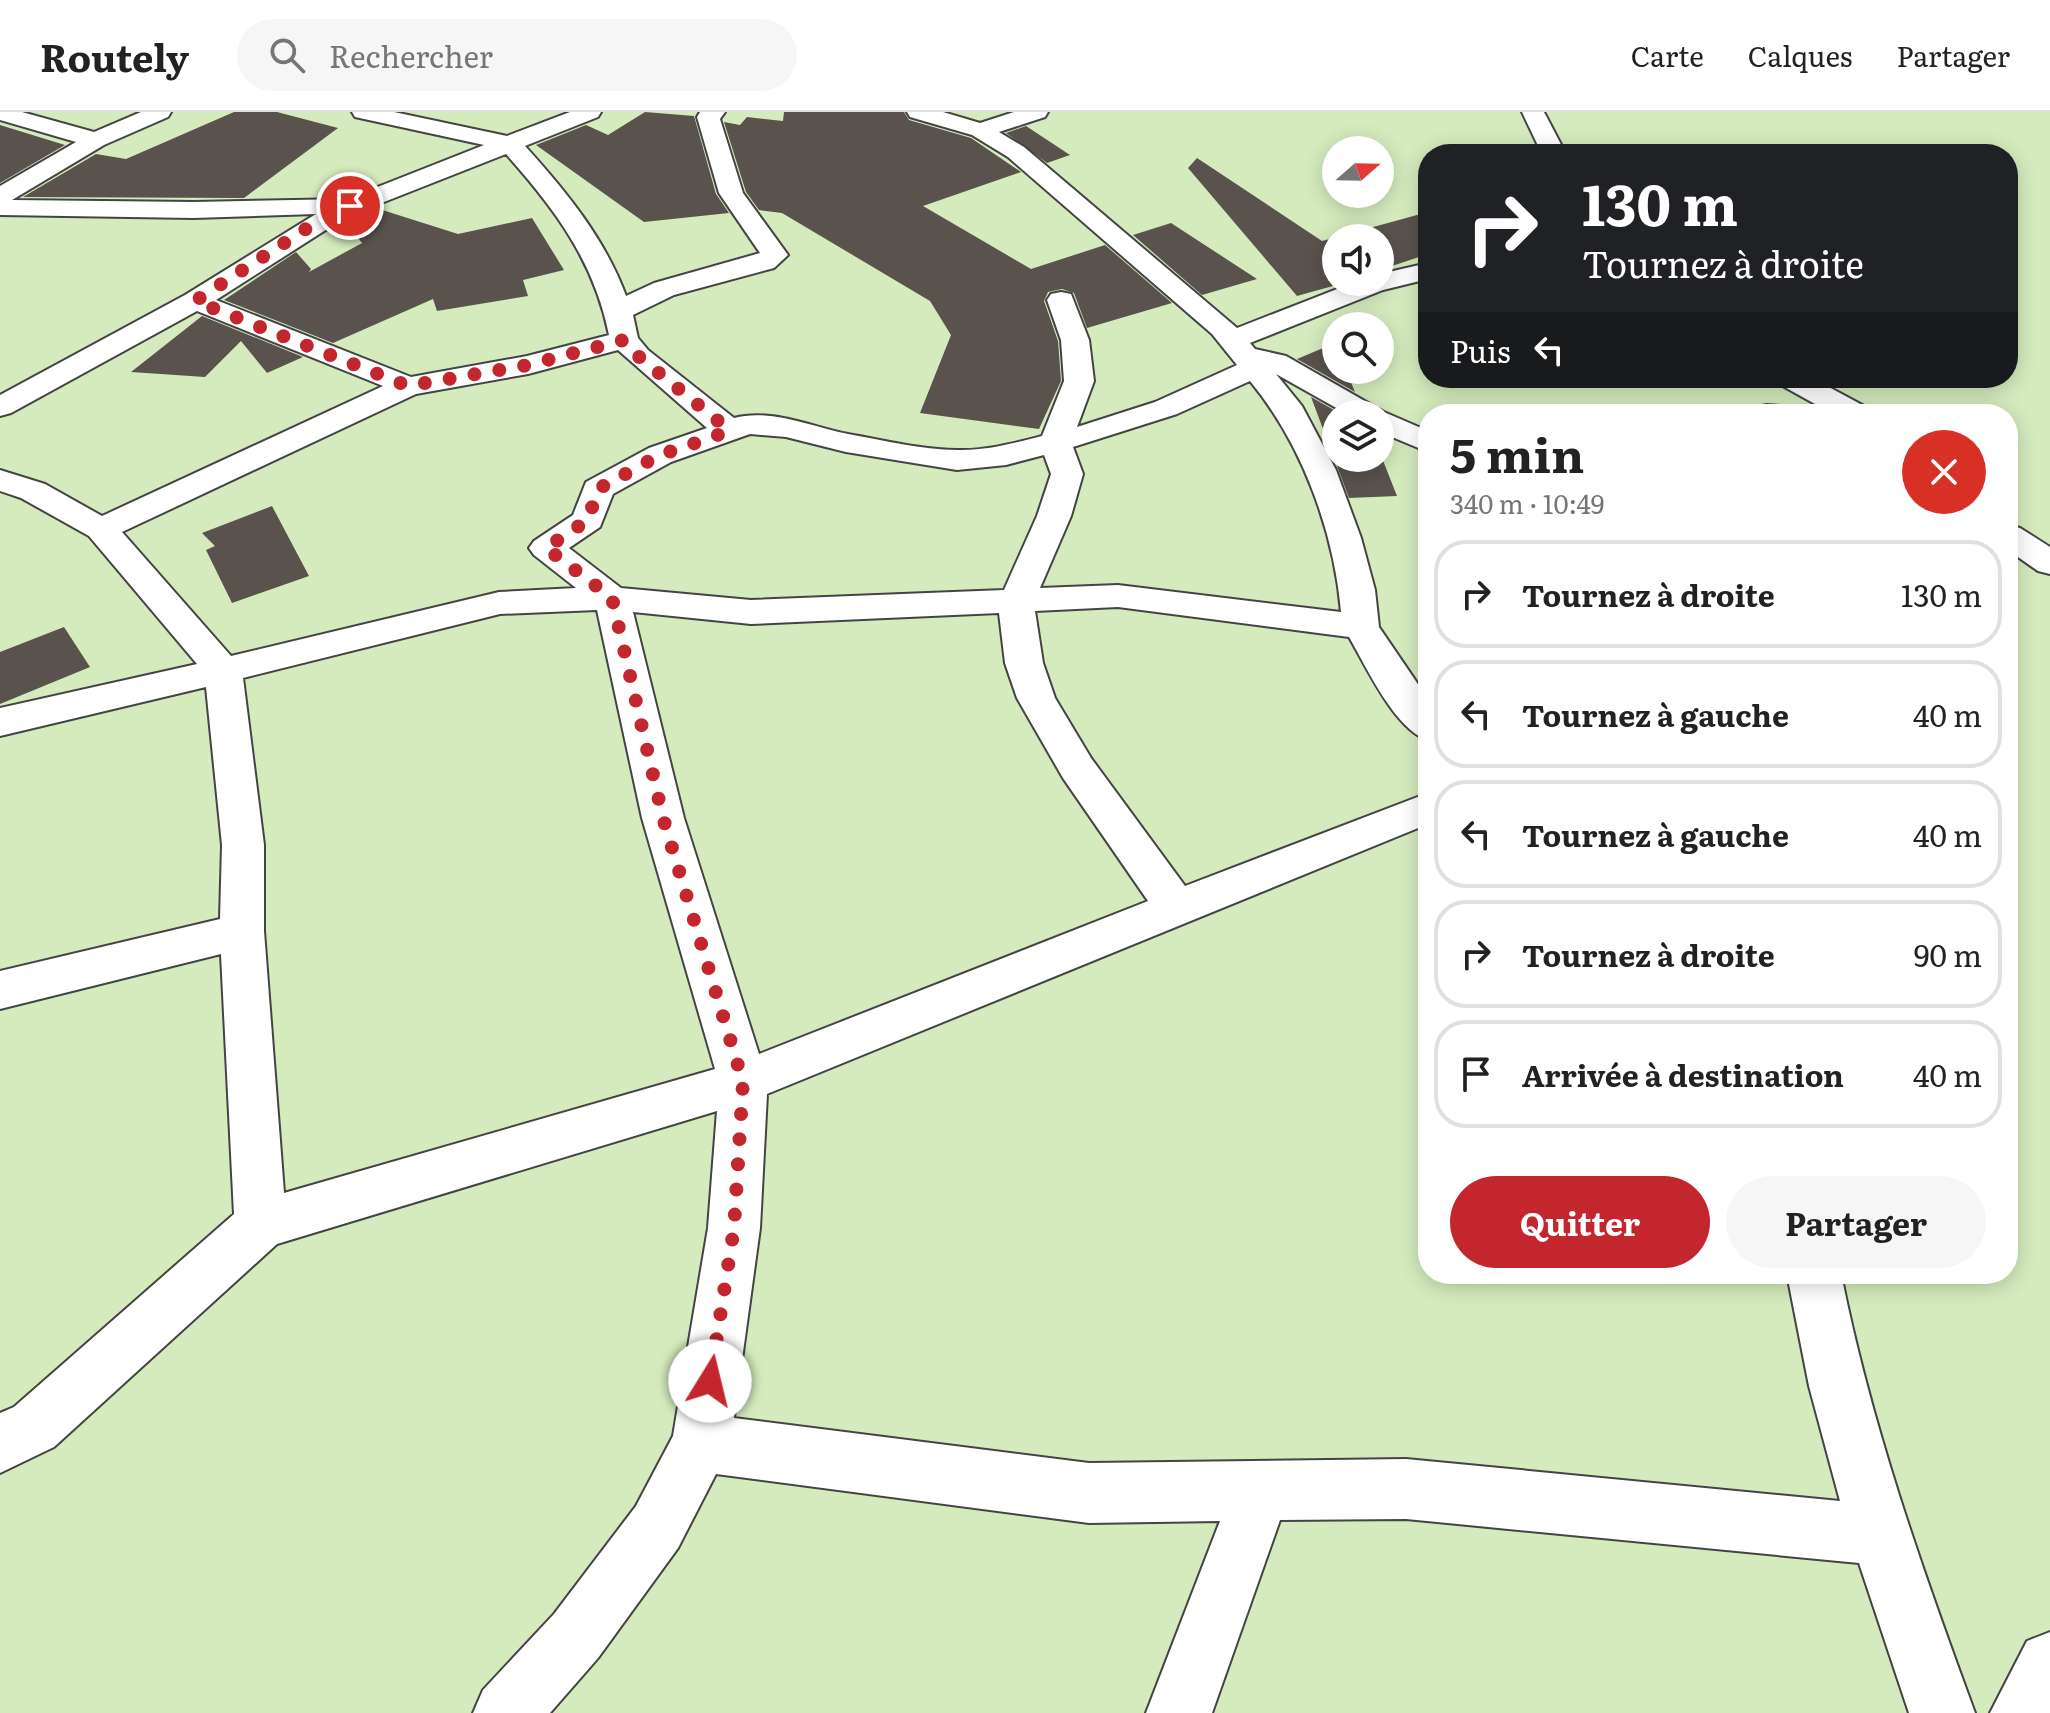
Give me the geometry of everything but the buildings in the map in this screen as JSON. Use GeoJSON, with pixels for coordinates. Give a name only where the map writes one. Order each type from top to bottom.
{"type":"FeatureCollection","features":[{"type":"Feature","properties":{"kind":"street"},"geometry":{"type":"LineString","coordinates":[[0,196],[96,140],[160,112]]}},
{"type":"Feature","properties":{"kind":"street"},"geometry":{"type":"LineString","coordinates":[[363,112],[510,144],[551,189],[600,262],[621,326],[638,356],[728,429]]}},
{"type":"Feature","properties":{"kind":"street"},"geometry":{"type":"LineString","coordinates":[[0,407],[195,301],[309,227],[350,206],[590,112]]}},
{"type":"Feature","properties":{"kind":"street"},"geometry":{"type":"LineString","coordinates":[[101,529],[408,386],[528,365],[621,326],[664,289],[765,262],[775,255],[731,193],[708,117],[714,112]]}},
{"type":"Feature","properties":{"kind":"street"},"geometry":{"type":"LineString","coordinates":[[918,112],[980,130],[1016,152],[1064,190],[1094,219],[1193,301],[1287,406],[1320,470],[1344,538],[1357,590],[1361,627],[1398,688],[1418,713]]}},
{"type":"Feature","properties":{"kind":"street"},"geometry":{"type":"LineString","coordinates":[[980,130],[1037,112]]}},
{"type":"Feature","properties":{"kind":"street"},"geometry":{"type":"LineString","coordinates":[[1533,112],[1549,144]]}},
{"type":"Feature","properties":{"kind":"street"},"geometry":{"type":"LineString","coordinates":[[0,113],[96,140]]}},
{"type":"Feature","properties":{"kind":"street"},"geometry":{"type":"LineString","coordinates":[[0,207],[194,210],[350,206]]}},
{"type":"Feature","properties":{"kind":"street"},"geometry":{"type":"LineString","coordinates":[[506,1713],[576,1636],[657,1527],[701,1443],[734,1228],[743,1082],[663,818],[612,598],[546,548],[588,520],[598,489],[660,455],[728,429],[747,424],[787,428],[846,443],[957,460],[1006,455],[1154,412],[1243,355],[1374,284],[1418,273]]}},
{"type":"Feature","properties":{"kind":"street"},"geometry":{"type":"LineString","coordinates":[[1061,300],[1075,340],[1079,381],[1055,442],[1067,474],[1054,516],[1016,603],[1024,663],[1036,698],[1077,768],[1177,908]]}},
{"type":"Feature","properties":{"kind":"street"},"geometry":{"type":"LineString","coordinates":[[195,301],[408,386]]}},
{"type":"Feature","properties":{"kind":"street"},"geometry":{"type":"LineString","coordinates":[[1243,355],[1276,362],[1345,400]]}},
{"type":"Feature","properties":{"kind":"street"},"geometry":{"type":"LineString","coordinates":[[1808,388],[1837,404]]}},
{"type":"Feature","properties":{"kind":"street"},"geometry":{"type":"LineString","coordinates":[[1394,427],[1418,438]]}},
{"type":"Feature","properties":{"kind":"street"},"geometry":{"type":"LineString","coordinates":[[0,480],[33,491],[101,529],[223,670],[243,845],[242,931],[261,1224]]}},
{"type":"Feature","properties":{"kind":"street"},"geometry":{"type":"LineString","coordinates":[[2018,542],[2047,561]]}},
{"type":"Feature","properties":{"kind":"street"},"geometry":{"type":"LineString","coordinates":[[2018,569],[2047,561]]}},
{"type":"Feature","properties":{"kind":"street"},"geometry":{"type":"LineString","coordinates":[[0,722],[418,625],[499,603],[612,598],[751,612],[1016,603],[1118,596],[1361,627]]}},
{"type":"Feature","properties":{"kind":"street"},"geometry":{"type":"LineString","coordinates":[[0,1444],[34,1427],[261,1224],[743,1082],[1418,812]]}},
{"type":"Feature","properties":{"kind":"street"},"geometry":{"type":"LineString","coordinates":[[0,990],[242,931]]}},
{"type":"Feature","properties":{"kind":"street"},"geometry":{"type":"LineString","coordinates":[[1815,1284],[1821,1321],[1879,1535],[1942,1713]]}},
{"type":"Feature","properties":{"kind":"street"},"geometry":{"type":"LineString","coordinates":[[701,1443],[1089,1493],[1406,1489],[1879,1535]]}},
{"type":"Feature","properties":{"kind":"street"},"geometry":{"type":"LineString","coordinates":[[1179,1713],[1261,1491]]}},
{"type":"Feature","properties":{"kind":"street"},"geometry":{"type":"LineString","coordinates":[[2023,1713],[2050,1664]]}},
{"type":"Feature","properties":{"kind":"green space"},"geometry":{"type":"Polygon","coordinates":[[[0,112],[2050,112],[2050,1713],[0,1713],[0,112]]]}},
{"type":"Feature","properties":{"kind":"route"},"geometry":{"type":"LineString","coordinates":[[350,206],[309,227],[195,301],[408,386],[528,365],[624,340],[638,356],[728,429],[660,455],[598,489],[588,520],[546,548],[612,598],[663,818],[743,1082],[734,1228],[710,1381]]}}]}
